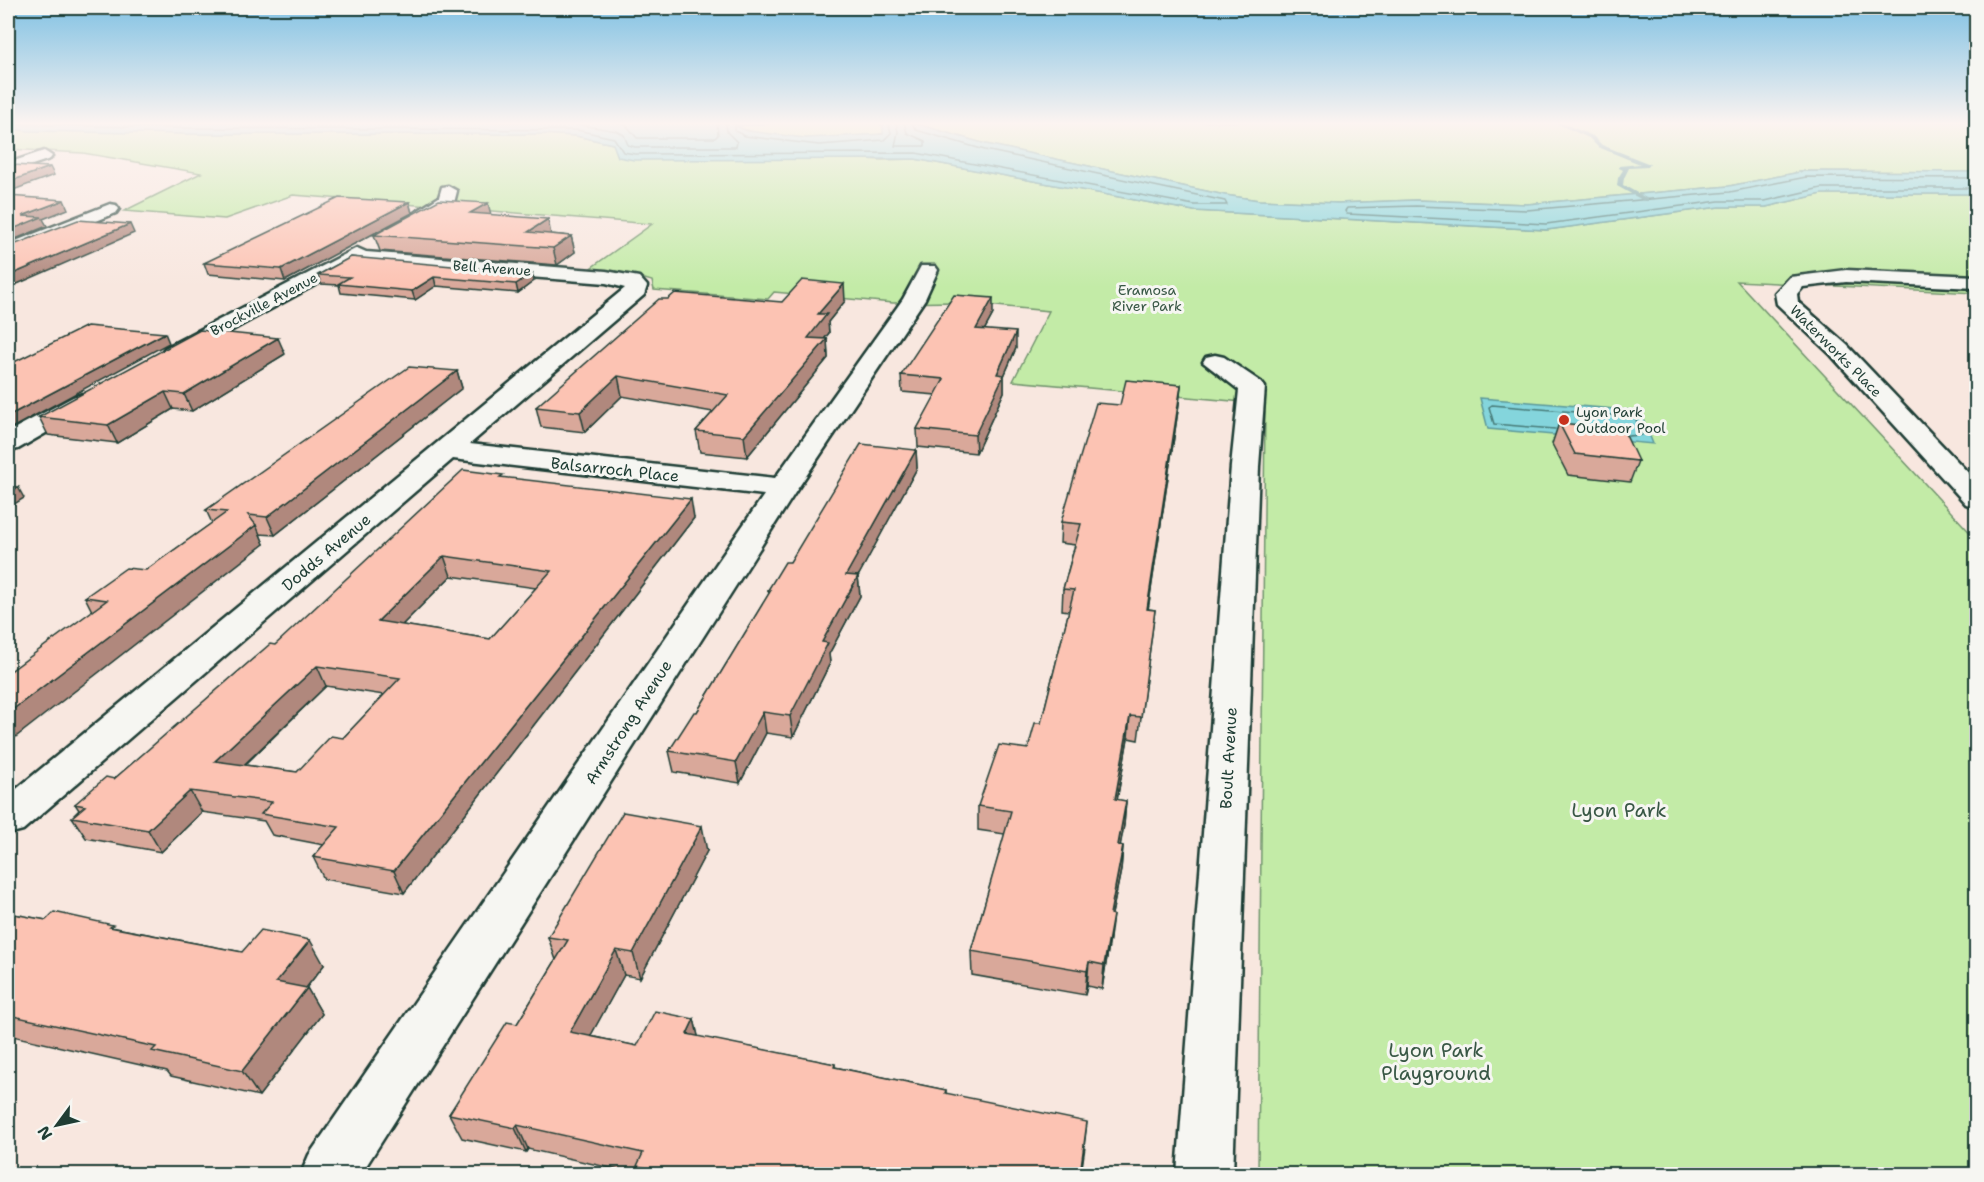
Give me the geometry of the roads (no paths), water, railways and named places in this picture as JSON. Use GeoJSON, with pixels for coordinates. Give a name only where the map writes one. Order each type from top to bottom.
{"type":"FeatureCollection","features":[{"type":"Feature","properties":{"kind":"street","name":"Brockville Avenue"},"geometry":{"type":"LineString","coordinates":[[153,364],[435,210],[448,199],[448,191]]}},
{"type":"Feature","properties":{"kind":"street"},"geometry":{"type":"LineString","coordinates":[[8,251],[110,209]]}},
{"type":"Feature","properties":{"kind":"street","name":"Bell Avenue"},"geometry":{"type":"LineString","coordinates":[[351,257],[632,281]]}},
{"type":"Feature","properties":{"kind":"street","name":"Armstrong Avenue"},"geometry":{"type":"LineString","coordinates":[[329,1174],[783,488],[914,299],[928,270]]}},
{"type":"Feature","properties":{"kind":"street","name":"Waterworks Place"},"geometry":{"type":"LineString","coordinates":[[1977,282],[1846,276],[1797,281],[1786,292],[1788,304],[1839,350],[1977,498]]}},
{"type":"Feature","properties":{"kind":"street","name":"Dodds Avenue"},"geometry":{"type":"LineString","coordinates":[[8,819],[636,291],[636,286],[632,281]]}},
{"type":"Feature","properties":{"kind":"street","name":"Boult Avenue"},"geometry":{"type":"LineString","coordinates":[[1205,1174],[1245,466],[1252,387],[1215,362]]}},
{"type":"Feature","properties":{"kind":"street"},"geometry":{"type":"LineString","coordinates":[[8,443],[101,392]]}},
{"type":"Feature","properties":{"kind":"street","name":"Balsarroch Place"},"geometry":{"type":"LineString","coordinates":[[448,450],[783,488]]}},
{"type":"Feature","properties":{"kind":"water"},"geometry":{"type":"Polygon","coordinates":[[[1012,177],[1141,177],[1259,200],[1338,203],[1416,200],[1527,204],[1729,186],[1774,177],[1976,177],[1976,194],[1822,194],[1766,207],[1719,207],[1547,230],[1194,211],[1012,177]]]}},
{"type":"Feature","properties":{"kind":"water","name":"Lyon Park Outdoor Pool"},"geometry":{"type":"Polygon","coordinates":[[[1480,398],[1640,411],[1653,444],[1488,429],[1480,398]]]}},
{"type":"Feature","properties":{"kind":"waterway"},"geometry":{"type":"LineString","coordinates":[[1622,177],[1620,186],[1646,200]]}},
{"type":"Feature","properties":{"kind":"place","name":"Lyon Park Outdoor Pool"},"geometry":{"type":"Point","coordinates":[1564,420]}},
{"type":"Feature","properties":{"kind":"park label","name":"Eramosa River Park"},"geometry":{"type":"Point","coordinates":[1147,298]}},
{"type":"Feature","properties":{"kind":"park label","name":"Lyon Park"},"geometry":{"type":"Point","coordinates":[1619,810]}},
{"type":"Feature","properties":{"kind":"park label","name":"Lyon Park Playground"},"geometry":{"type":"Point","coordinates":[1436,1062]}}]}
